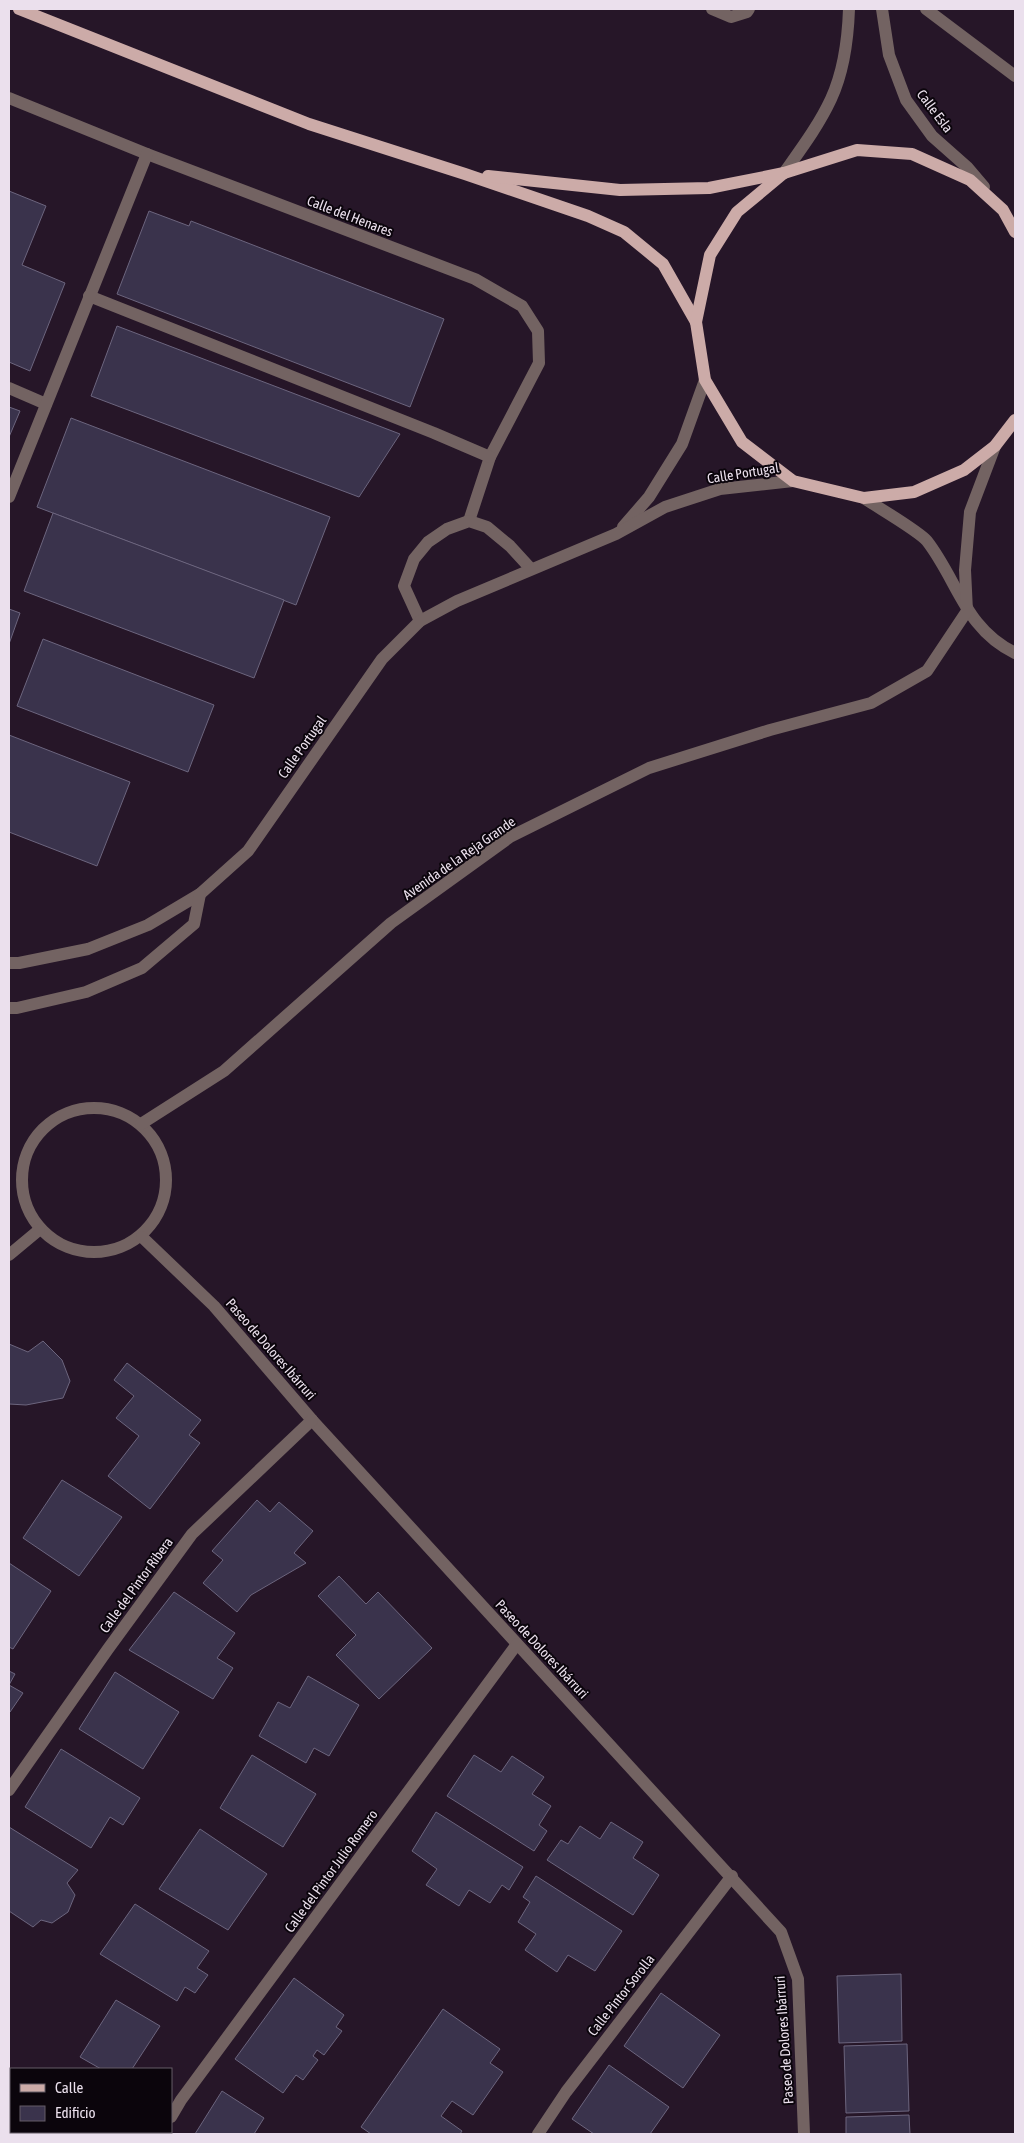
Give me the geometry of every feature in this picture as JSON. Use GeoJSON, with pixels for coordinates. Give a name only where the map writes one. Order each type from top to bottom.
{"type":"FeatureCollection","features":[{"type":"Feature","properties":{"kind":"main road"},"geometry":{"type":"LineString","coordinates":[[19,9],[309,124],[588,216],[624,232],[663,264],[696,322]]}},
{"type":"Feature","properties":{"kind":"main road"},"geometry":{"type":"LineString","coordinates":[[465,174],[620,190],[709,188],[784,173],[857,150],[912,154],[970,180],[1003,210],[1015,232]]}},
{"type":"Feature","properties":{"kind":"main road"},"geometry":{"type":"LineString","coordinates":[[784,173],[737,212],[710,255],[696,322],[705,380],[742,442],[794,481],[864,498],[914,492],[964,470],[995,446],[1015,420]]}},
{"type":"Feature","properties":{"kind":"street"},"geometry":{"type":"LineString","coordinates":[[712,9],[730,17],[747,12],[749,9]]}},
{"type":"Feature","properties":{"kind":"street"},"geometry":{"type":"LineString","coordinates":[[784,173],[816,126],[832,98],[848,35],[848,9]]}},
{"type":"Feature","properties":{"kind":"street","name":"Calle Esla"},"geometry":{"type":"LineString","coordinates":[[882,9],[889,55],[906,100],[932,136],[967,167],[1003,210]]}},
{"type":"Feature","properties":{"kind":"street"},"geometry":{"type":"LineString","coordinates":[[926,9],[1015,76]]}},
{"type":"Feature","properties":{"kind":"street","name":"Calle del Henares"},"geometry":{"type":"LineString","coordinates":[[9,98],[147,154],[475,279],[522,306],[538,331],[539,363],[490,457],[469,521]]}},
{"type":"Feature","properties":{"kind":"street"},"geometry":{"type":"LineString","coordinates":[[9,497],[147,154]]}},
{"type":"Feature","properties":{"kind":"street"},"geometry":{"type":"LineString","coordinates":[[90,296],[425,429],[490,457]]}},
{"type":"Feature","properties":{"kind":"street","name":"Calle Portugal"},"geometry":{"type":"LineString","coordinates":[[616,534],[649,497],[682,444],[705,380]]}},
{"type":"Feature","properties":{"kind":"street"},"geometry":{"type":"LineString","coordinates":[[9,388],[46,404]]}},
{"type":"Feature","properties":{"kind":"street"},"geometry":{"type":"LineString","coordinates":[[967,610],[965,570],[970,512],[995,446]]}},
{"type":"Feature","properties":{"kind":"street","name":"Calle Portugal"},"geometry":{"type":"LineString","coordinates":[[9,963],[19,963],[88,949],[148,925],[200,894],[248,851],[382,659],[420,620],[457,601],[616,534],[665,507],[720,489],[794,481]]}},
{"type":"Feature","properties":{"kind":"street"},"geometry":{"type":"LineString","coordinates":[[864,498],[926,539],[967,610],[985,632],[1011,651]]}},
{"type":"Feature","properties":{"kind":"street"},"geometry":{"type":"LineString","coordinates":[[420,620],[404,586],[414,559],[428,542],[447,529],[469,521],[487,527],[510,546],[531,569]]}},
{"type":"Feature","properties":{"kind":"street","name":"Avenida de la Reja Grande"},"geometry":{"type":"LineString","coordinates":[[141,1124],[224,1071],[391,923],[510,837],[649,768],[770,730],[870,703],[927,671],[967,610]]}},
{"type":"Feature","properties":{"kind":"street"},"geometry":{"type":"LineString","coordinates":[[9,1008],[17,1008],[86,992],[142,968],[194,924],[200,894]]}},
{"type":"Feature","properties":{"kind":"street"},"geometry":{"type":"LineString","coordinates":[[104,1108],[119,1112],[141,1124],[153,1138],[164,1160],[167,1181],[163,1206],[142,1237],[118,1250],[94,1254],[73,1250],[39,1230],[29,1214],[22,1189],[23,1169],[31,1145],[44,1128],[65,1114],[79,1109],[104,1108]]}},
{"type":"Feature","properties":{"kind":"street"},"geometry":{"type":"LineString","coordinates":[[9,1255],[39,1230]]}},
{"type":"Feature","properties":{"kind":"street","name":"Paseo de Dolores Ibárruri"},"geometry":{"type":"LineString","coordinates":[[142,1237],[214,1306],[312,1420],[732,1876],[781,1932],[798,1979],[804,2134]]}},
{"type":"Feature","properties":{"kind":"street","name":"Calle del Pintor Ribera"},"geometry":{"type":"LineString","coordinates":[[9,1790],[192,1534],[312,1420]]}},
{"type":"Feature","properties":{"kind":"street","name":"Calle del Pintor Julio Romero"},"geometry":{"type":"LineString","coordinates":[[172,2115],[517,1644]]}},
{"type":"Feature","properties":{"kind":"street","name":"Calle Pintor Sorolla"},"geometry":{"type":"LineString","coordinates":[[538,2134],[566,2092],[732,1876]]}},
{"type":"Feature","properties":{"kind":"building"},"geometry":{"type":"Polygon","coordinates":[[[9,191],[46,206],[22,265],[65,283],[30,371],[9,362],[9,191]]]}},
{"type":"Feature","properties":{"kind":"building"},"geometry":{"type":"Polygon","coordinates":[[[149,211],[189,226],[191,221],[444,319],[410,407],[117,294],[149,211]]]}},
{"type":"Feature","properties":{"kind":"building"},"geometry":{"type":"Polygon","coordinates":[[[117,326],[400,434],[359,497],[91,396],[117,326]]]}},
{"type":"Feature","properties":{"kind":"building"},"geometry":{"type":"Polygon","coordinates":[[[9,407],[20,411],[9,437],[9,407]]]}},
{"type":"Feature","properties":{"kind":"building"},"geometry":{"type":"Polygon","coordinates":[[[71,418],[330,517],[296,605],[37,507],[71,418]]]}},
{"type":"Feature","properties":{"kind":"building"},"geometry":{"type":"Polygon","coordinates":[[[53,513],[284,600],[254,678],[24,591],[53,513]]]}},
{"type":"Feature","properties":{"kind":"building"},"geometry":{"type":"Polygon","coordinates":[[[9,609],[20,613],[9,644],[9,609]]]}},
{"type":"Feature","properties":{"kind":"building"},"geometry":{"type":"Polygon","coordinates":[[[43,639],[214,705],[188,772],[17,706],[43,639]]]}},
{"type":"Feature","properties":{"kind":"building"},"geometry":{"type":"Polygon","coordinates":[[[9,735],[130,782],[97,866],[9,832],[9,735]]]}},
{"type":"Feature","properties":{"kind":"building"},"geometry":{"type":"Polygon","coordinates":[[[43,1341],[62,1360],[70,1381],[63,1398],[26,1405],[9,1404],[9,1344],[28,1352],[43,1341]]]}},
{"type":"Feature","properties":{"kind":"building"},"geometry":{"type":"Polygon","coordinates":[[[127,1363],[201,1420],[189,1435],[200,1443],[150,1509],[108,1476],[139,1436],[116,1418],[134,1396],[114,1380],[127,1363]]]}},
{"type":"Feature","properties":{"kind":"building"},"geometry":{"type":"Polygon","coordinates":[[[62,1480],[122,1517],[79,1576],[23,1538],[62,1480]]]}},
{"type":"Feature","properties":{"kind":"building"},"geometry":{"type":"Polygon","coordinates":[[[257,1500],[270,1512],[279,1502],[313,1531],[294,1553],[306,1563],[251,1595],[237,1612],[203,1583],[223,1560],[212,1551],[257,1500]]]}},
{"type":"Feature","properties":{"kind":"building"},"geometry":{"type":"Polygon","coordinates":[[[9,1563],[51,1591],[13,1649],[9,1647],[9,1563]]]}},
{"type":"Feature","properties":{"kind":"building"},"geometry":{"type":"Polygon","coordinates":[[[339,1576],[366,1604],[378,1592],[432,1648],[379,1699],[336,1655],[356,1635],[318,1596],[339,1576]]]}},
{"type":"Feature","properties":{"kind":"building"},"geometry":{"type":"Polygon","coordinates":[[[174,1592],[235,1633],[217,1658],[233,1668],[213,1699],[129,1650],[174,1592]]]}},
{"type":"Feature","properties":{"kind":"building"},"geometry":{"type":"Polygon","coordinates":[[[9,1671],[15,1674],[9,1685],[9,1671]]]}},
{"type":"Feature","properties":{"kind":"building"},"geometry":{"type":"Polygon","coordinates":[[[115,1672],[179,1712],[143,1769],[79,1729],[115,1672]]]}},
{"type":"Feature","properties":{"kind":"building"},"geometry":{"type":"Polygon","coordinates":[[[308,1676],[359,1705],[329,1756],[314,1748],[306,1763],[259,1736],[278,1702],[290,1708],[308,1676]]]}},
{"type":"Feature","properties":{"kind":"building"},"geometry":{"type":"Polygon","coordinates":[[[9,1685],[23,1693],[10,1712],[9,1711],[9,1685]]]}},
{"type":"Feature","properties":{"kind":"building"},"geometry":{"type":"Polygon","coordinates":[[[61,1749],[140,1798],[123,1825],[110,1817],[91,1848],[25,1807],[61,1749]]]}},
{"type":"Feature","properties":{"kind":"building"},"geometry":{"type":"Polygon","coordinates":[[[252,1755],[316,1794],[283,1847],[220,1808],[252,1755]]]}},
{"type":"Feature","properties":{"kind":"building"},"geometry":{"type":"Polygon","coordinates":[[[474,1755],[501,1772],[512,1756],[544,1777],[532,1794],[551,1806],[539,1825],[547,1831],[534,1851],[447,1796],[474,1755]]]}},
{"type":"Feature","properties":{"kind":"building"},"geometry":{"type":"Polygon","coordinates":[[[436,1812],[523,1867],[509,1890],[502,1885],[490,1903],[469,1890],[459,1906],[426,1885],[437,1869],[412,1851],[436,1812]]]}},
{"type":"Feature","properties":{"kind":"building"},"geometry":{"type":"Polygon","coordinates":[[[611,1822],[643,1842],[633,1858],[659,1875],[633,1915],[547,1860],[561,1840],[568,1844],[580,1826],[600,1839],[611,1822]]]}},
{"type":"Feature","properties":{"kind":"building"},"geometry":{"type":"Polygon","coordinates":[[[9,1827],[78,1870],[67,1883],[75,1895],[68,1912],[52,1923],[41,1920],[33,1927],[9,1911],[9,1827]]]}},
{"type":"Feature","properties":{"kind":"building"},"geometry":{"type":"Polygon","coordinates":[[[200,1829],[267,1874],[228,1930],[159,1889],[200,1829]]]}},
{"type":"Feature","properties":{"kind":"building"},"geometry":{"type":"Polygon","coordinates":[[[536,1876],[622,1931],[595,1971],[568,1955],[557,1972],[525,1950],[536,1934],[518,1922],[530,1902],[523,1897],[536,1876]]]}},
{"type":"Feature","properties":{"kind":"building"},"geometry":{"type":"Polygon","coordinates":[[[135,1904],[209,1951],[197,1968],[208,1975],[195,1993],[185,1987],[177,2001],[100,1954],[135,1904]]]}},
{"type":"Feature","properties":{"kind":"building"},"geometry":{"type":"Polygon","coordinates":[[[901,1974],[902,2041],[839,2043],[837,1976],[901,1974]]]}},
{"type":"Feature","properties":{"kind":"building"},"geometry":{"type":"Polygon","coordinates":[[[294,1978],[344,2015],[336,2027],[342,2031],[324,2055],[317,2050],[313,2056],[318,2060],[303,2080],[296,2075],[283,2093],[235,2059],[294,1978]]]}},
{"type":"Feature","properties":{"kind":"building"},"geometry":{"type":"Polygon","coordinates":[[[661,1993],[720,2035],[683,2088],[624,2046],[661,1993]]]}},
{"type":"Feature","properties":{"kind":"building"},"geometry":{"type":"Polygon","coordinates":[[[116,2000],[160,2026],[133,2068],[99,2068],[80,2057],[116,2000]]]}},
{"type":"Feature","properties":{"kind":"building"},"geometry":{"type":"Polygon","coordinates":[[[443,2009],[500,2049],[490,2063],[503,2072],[473,2115],[452,2101],[441,2116],[462,2131],[460,2134],[371,2134],[361,2127],[443,2009]]]}},
{"type":"Feature","properties":{"kind":"building"},"geometry":{"type":"Polygon","coordinates":[[[907,2044],[909,2111],[846,2113],[844,2046],[907,2044]]]}},
{"type":"Feature","properties":{"kind":"building"},"geometry":{"type":"Polygon","coordinates":[[[609,2065],[669,2107],[650,2134],[594,2134],[572,2119],[609,2065]]]}},
{"type":"Feature","properties":{"kind":"building"},"geometry":{"type":"Polygon","coordinates":[[[222,2091],[264,2118],[254,2134],[195,2134],[222,2091]]]}},
{"type":"Feature","properties":{"kind":"building"},"geometry":{"type":"Polygon","coordinates":[[[909,2115],[910,2134],[846,2134],[846,2117],[909,2115]]]}},
{"type":"Feature","properties":{"kind":"building"},"geometry":{"type":"Polygon","coordinates":[[[22,2133],[86,2133],[85,2134],[22,2133]]]}}]}
